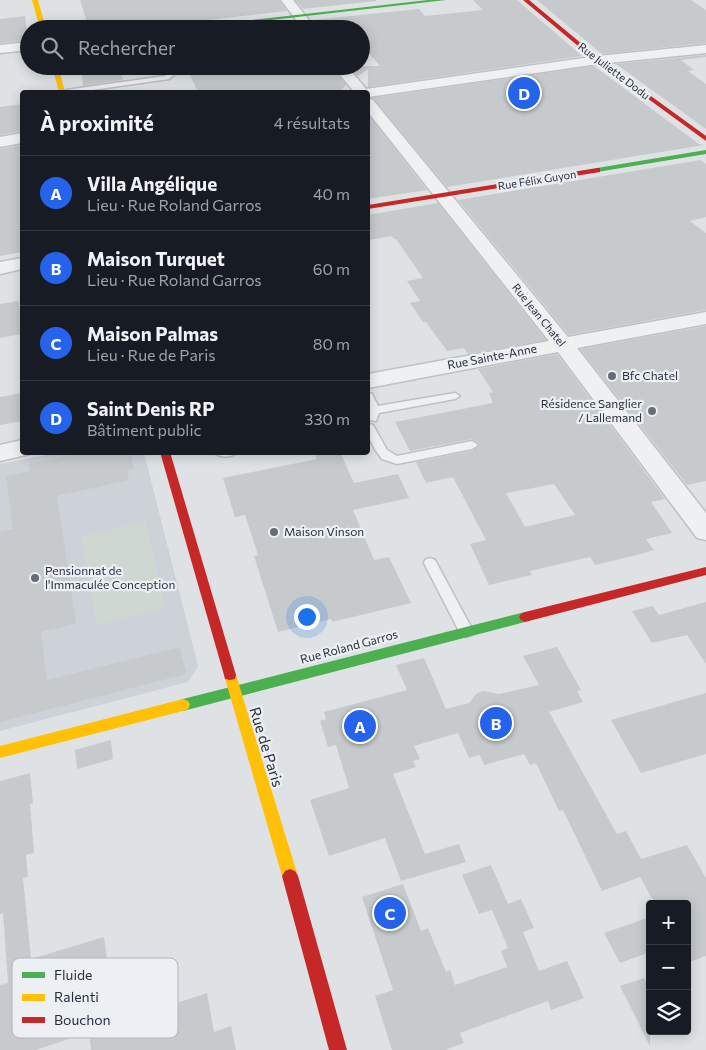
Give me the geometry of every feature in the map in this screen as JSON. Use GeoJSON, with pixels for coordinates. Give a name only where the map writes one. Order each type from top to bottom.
{"type":"FeatureCollection","features":[{"type":"Feature","properties":{"kind":"street"},"geometry":{"type":"LineString","coordinates":[[35,0],[41,20]]}},
{"type":"Feature","properties":{"kind":"street"},"geometry":{"type":"LineString","coordinates":[[287,0],[303,20]]}},
{"type":"Feature","properties":{"kind":"street"},"geometry":{"type":"LineString","coordinates":[[254,20],[443,0]]}},
{"type":"Feature","properties":{"kind":"street","name":"Rue Juliette Dodu"},"geometry":{"type":"LineString","coordinates":[[526,0],[598,60],[706,139]]}},
{"type":"Feature","properties":{"kind":"street"},"geometry":{"type":"LineString","coordinates":[[0,49],[20,47]]}},
{"type":"Feature","properties":{"kind":"street"},"geometry":{"type":"LineString","coordinates":[[370,93],[598,60],[706,49]]}},
{"type":"Feature","properties":{"kind":"street"},"geometry":{"type":"LineString","coordinates":[[57,75],[61,90]]}},
{"type":"Feature","properties":{"kind":"street"},"geometry":{"type":"LineString","coordinates":[[347,75],[359,90]]}},
{"type":"Feature","properties":{"kind":"street","name":"Rue Jean Chatel"},"geometry":{"type":"LineString","coordinates":[[370,105],[570,353],[706,531]]}},
{"type":"Feature","properties":{"kind":"street"},"geometry":{"type":"LineString","coordinates":[[0,142],[20,138]]}},
{"type":"Feature","properties":{"kind":"street","name":"Rue Félix Guyon"},"geometry":{"type":"LineString","coordinates":[[370,207],[706,152]]}},
{"type":"Feature","properties":{"kind":"street"},"geometry":{"type":"LineString","coordinates":[[0,268],[20,264]]}},
{"type":"Feature","properties":{"kind":"street","name":"Rue Sainte-Anne"},"geometry":{"type":"LineString","coordinates":[[370,381],[706,318]]}},
{"type":"Feature","properties":{"kind":"street"},"geometry":{"type":"LineString","coordinates":[[0,452],[20,448]]}},
{"type":"Feature","properties":{"kind":"street","name":"Rue de Paris"},"geometry":{"type":"LineString","coordinates":[[166,455],[234,691],[304,921],[338,1050]]}},
{"type":"Feature","properties":{"kind":"street","name":"Rue Roland Garros"},"geometry":{"type":"LineString","coordinates":[[0,752],[706,571]]}},
{"type":"Feature","properties":{"kind":"lane"},"geometry":{"type":"LineString","coordinates":[[80,90],[167,78],[171,75]]}},
{"type":"Feature","properties":{"kind":"lane"},"geometry":{"type":"LineString","coordinates":[[374,410],[455,396]]}},
{"type":"Feature","properties":{"kind":"lane"},"geometry":{"type":"LineString","coordinates":[[370,401],[374,410],[370,422]]}},
{"type":"Feature","properties":{"kind":"lane"},"geometry":{"type":"LineString","coordinates":[[370,432],[384,457],[397,460],[472,445]]}},
{"type":"Feature","properties":{"kind":"lane"},"geometry":{"type":"LineString","coordinates":[[430,563],[466,631]]}},
{"type":"Feature","properties":{"kind":"shaded area"},"geometry":{"type":"Polygon","coordinates":[[[47,455],[145,455],[198,666],[188,682],[0,731],[0,464],[47,455]]]}},
{"type":"Feature","properties":{"kind":"shaded area"},"geometry":{"type":"Polygon","coordinates":[[[145,522],[166,608],[97,625],[81,537],[145,522]]]}},
{"type":"Feature","properties":{"kind":"building"},"geometry":{"type":"Polygon","coordinates":[[[80,0],[279,0],[287,11],[208,20],[86,20],[80,0]]]}},
{"type":"Feature","properties":{"kind":"building"},"geometry":{"type":"Polygon","coordinates":[[[295,0],[376,0],[376,1],[303,9],[295,0]]]}},
{"type":"Feature","properties":{"kind":"building"},"geometry":{"type":"Polygon","coordinates":[[[473,0],[517,0],[582,56],[368,87],[370,66],[380,66],[370,54],[370,20],[312,20],[419,9],[425,16],[483,10],[473,0]]]}},
{"type":"Feature","properties":{"kind":"building"},"geometry":{"type":"Polygon","coordinates":[[[537,0],[691,0],[706,10],[706,43],[602,54],[537,0]]]}},
{"type":"Feature","properties":{"kind":"building"},"geometry":{"type":"Polygon","coordinates":[[[25,16],[26,20],[20,20],[20,41],[0,43],[0,19],[25,16]]]}},
{"type":"Feature","properties":{"kind":"building"},"geometry":{"type":"Polygon","coordinates":[[[706,55],[706,57],[681,60],[694,70],[688,71],[706,84],[706,129],[616,64],[706,55]]]}},
{"type":"Feature","properties":{"kind":"building"},"geometry":{"type":"Polygon","coordinates":[[[594,66],[699,144],[704,145],[447,187],[373,98],[594,66]]]}},
{"type":"Feature","properties":{"kind":"building"},"geometry":{"type":"Polygon","coordinates":[[[82,75],[122,75],[123,80],[83,86],[82,75]]]}},
{"type":"Feature","properties":{"kind":"building"},"geometry":{"type":"Polygon","coordinates":[[[190,75],[338,75],[346,85],[341,90],[197,90],[190,75]]]}},
{"type":"Feature","properties":{"kind":"building"},"geometry":{"type":"Polygon","coordinates":[[[20,104],[20,131],[0,135],[0,107],[20,104]]]}},
{"type":"Feature","properties":{"kind":"building"},"geometry":{"type":"Polygon","coordinates":[[[370,117],[427,190],[370,199],[370,117]]]}},
{"type":"Feature","properties":{"kind":"building"},"geometry":{"type":"Polygon","coordinates":[[[20,145],[20,252],[0,256],[0,149],[20,145]]]}},
{"type":"Feature","properties":{"kind":"building"},"geometry":{"type":"Polygon","coordinates":[[[701,160],[706,164],[706,217],[690,221],[706,233],[706,310],[569,335],[458,200],[701,160]]]}},
{"type":"Feature","properties":{"kind":"building"},"geometry":{"type":"Polygon","coordinates":[[[438,203],[546,340],[468,354],[464,348],[447,351],[410,303],[420,301],[407,281],[423,278],[392,236],[370,240],[370,215],[438,203]]]}},
{"type":"Feature","properties":{"kind":"building"},"geometry":{"type":"Polygon","coordinates":[[[19,301],[20,334],[0,338],[0,304],[19,301]]]}},
{"type":"Feature","properties":{"kind":"building"},"geometry":{"type":"Polygon","coordinates":[[[706,326],[706,481],[687,485],[580,349],[706,326]]]}},
{"type":"Feature","properties":{"kind":"building"},"geometry":{"type":"Polygon","coordinates":[[[557,354],[665,499],[651,502],[672,533],[646,539],[654,550],[641,554],[595,565],[590,557],[530,571],[532,575],[489,585],[470,544],[486,540],[453,477],[426,483],[416,462],[472,451],[480,444],[472,439],[410,451],[395,422],[493,403],[489,393],[493,392],[478,369],[557,354]],[[554,484],[506,493],[525,527],[575,515],[554,484]]]}},
{"type":"Feature","properties":{"kind":"building"},"geometry":{"type":"Polygon","coordinates":[[[20,393],[20,421],[0,425],[0,397],[20,393]]]}},
{"type":"Feature","properties":{"kind":"building","name":"Pensionnat de l'Immaculée Conception"},"geometry":{"type":"Polygon","coordinates":[[[70,455],[131,455],[134,469],[127,471],[129,480],[57,496],[76,624],[41,632],[47,680],[180,647],[186,674],[0,722],[0,532],[13,529],[6,476],[29,471],[29,464],[70,455]]]}},
{"type":"Feature","properties":{"kind":"building"},"geometry":{"type":"Polygon","coordinates":[[[315,455],[341,455],[354,483],[398,474],[409,498],[353,510],[374,560],[389,557],[411,603],[332,622],[331,619],[278,632],[254,556],[258,555],[245,515],[235,517],[223,478],[317,459],[315,455]]]}},
{"type":"Feature","properties":{"kind":"building"},"geometry":{"type":"Polygon","coordinates":[[[706,602],[706,664],[687,635],[652,643],[632,611],[653,606],[659,615],[706,602]]]}},
{"type":"Feature","properties":{"kind":"building"},"geometry":{"type":"Polygon","coordinates":[[[557,647],[581,690],[577,691],[583,702],[549,712],[617,834],[626,831],[641,859],[687,845],[706,878],[706,956],[691,962],[691,900],[653,900],[640,877],[602,891],[563,810],[559,811],[536,763],[530,765],[524,754],[484,765],[480,755],[469,758],[458,733],[414,746],[420,759],[413,761],[416,767],[393,774],[425,854],[459,844],[466,862],[401,881],[385,838],[329,856],[310,800],[349,788],[336,745],[328,747],[320,721],[326,719],[324,712],[407,690],[396,665],[424,658],[446,709],[469,703],[477,693],[484,691],[499,694],[539,685],[523,656],[557,647]]]}},
{"type":"Feature","properties":{"kind":"building"},"geometry":{"type":"Polygon","coordinates":[[[706,693],[706,754],[641,773],[611,720],[706,693]]]}},
{"type":"Feature","properties":{"kind":"building"},"geometry":{"type":"Polygon","coordinates":[[[111,740],[113,759],[77,769],[75,750],[111,740]]]}},
{"type":"Feature","properties":{"kind":"building"},"geometry":{"type":"Polygon","coordinates":[[[30,773],[33,803],[30,804],[34,853],[26,855],[28,877],[23,878],[31,958],[12,958],[12,1038],[71,1038],[36,1050],[0,1050],[0,985],[8,983],[3,913],[0,914],[0,781],[30,773]]]}},
{"type":"Feature","properties":{"kind":"building"},"geometry":{"type":"Polygon","coordinates":[[[491,865],[508,904],[521,899],[534,928],[523,932],[539,971],[567,961],[584,998],[551,1010],[548,1001],[460,1033],[464,1043],[445,1050],[392,1050],[375,996],[393,990],[362,897],[403,884],[421,931],[428,928],[446,972],[450,970],[455,985],[507,967],[501,951],[508,948],[492,910],[479,914],[462,875],[491,865]]]}},
{"type":"Feature","properties":{"kind":"building"},"geometry":{"type":"Polygon","coordinates":[[[646,918],[646,953],[620,963],[604,933],[646,918]]]}},
{"type":"Feature","properties":{"kind":"building"},"geometry":{"type":"Polygon","coordinates":[[[104,937],[107,958],[34,958],[104,937]]]}},
{"type":"Feature","properties":{"kind":"building"},"geometry":{"type":"Polygon","coordinates":[[[644,978],[646,982],[646,1035],[650,1035],[650,1046],[620,986],[644,978]]]}},
{"type":"Feature","properties":{"kind":"building"},"geometry":{"type":"Polygon","coordinates":[[[207,993],[214,1032],[231,1026],[236,1050],[91,1050],[90,1038],[178,1038],[178,1003],[207,993]]]}},
{"type":"Feature","properties":{"kind":"traffic: fast"},"geometry":{"type":"LineString","coordinates":[[257,20],[443,0]]}},
{"type":"Feature","properties":{"kind":"traffic: fast"},"geometry":{"type":"LineString","coordinates":[[597,170],[706,152]]}},
{"type":"Feature","properties":{"kind":"traffic: fast"},"geometry":{"type":"LineString","coordinates":[[183,705],[525,617]]}},
{"type":"Feature","properties":{"kind":"traffic: slow"},"geometry":{"type":"LineString","coordinates":[[35,0],[41,20]]}},
{"type":"Feature","properties":{"kind":"traffic: slow"},"geometry":{"type":"LineString","coordinates":[[57,75],[61,90]]}},
{"type":"Feature","properties":{"kind":"traffic: slow"},"geometry":{"type":"LineString","coordinates":[[230,675],[290,876]]}},
{"type":"Feature","properties":{"kind":"traffic: slow"},"geometry":{"type":"LineString","coordinates":[[0,752],[183,705]]}},
{"type":"Feature","properties":{"kind":"traffic: jam"},"geometry":{"type":"LineString","coordinates":[[526,0],[598,60],[706,139]]}},
{"type":"Feature","properties":{"kind":"traffic: jam"},"geometry":{"type":"LineString","coordinates":[[370,207],[597,170]]}},
{"type":"Feature","properties":{"kind":"traffic: jam"},"geometry":{"type":"LineString","coordinates":[[166,455],[230,675]]}},
{"type":"Feature","properties":{"kind":"traffic: jam"},"geometry":{"type":"LineString","coordinates":[[525,617],[706,571]]}},
{"type":"Feature","properties":{"kind":"traffic: jam"},"geometry":{"type":"LineString","coordinates":[[290,876],[338,1050]]}},
{"type":"Feature","properties":{"kind":"place","name":"Saint Denis RP"},"geometry":{"type":"Point","coordinates":[524,93]}},
{"type":"Feature","properties":{"kind":"place","name":"Bfc Chatel"},"geometry":{"type":"Point","coordinates":[612,376]}},
{"type":"Feature","properties":{"kind":"place","name":"Résidence Sanglier / Lallemand"},"geometry":{"type":"Point","coordinates":[652,411]}},
{"type":"Feature","properties":{"kind":"place","name":"Maison Vinson"},"geometry":{"type":"Point","coordinates":[274,532]}},
{"type":"Feature","properties":{"kind":"place","name":"Pensionnat de l'Immaculée Conception"},"geometry":{"type":"Point","coordinates":[35,578]}},
{"type":"Feature","properties":{"kind":"place","name":"Maison Turquet"},"geometry":{"type":"Point","coordinates":[496,723]}},
{"type":"Feature","properties":{"kind":"place","name":"Villa Angélique"},"geometry":{"type":"Point","coordinates":[360,726]}},
{"type":"Feature","properties":{"kind":"place","name":"Maison Palmas"},"geometry":{"type":"Point","coordinates":[390,913]}}]}
